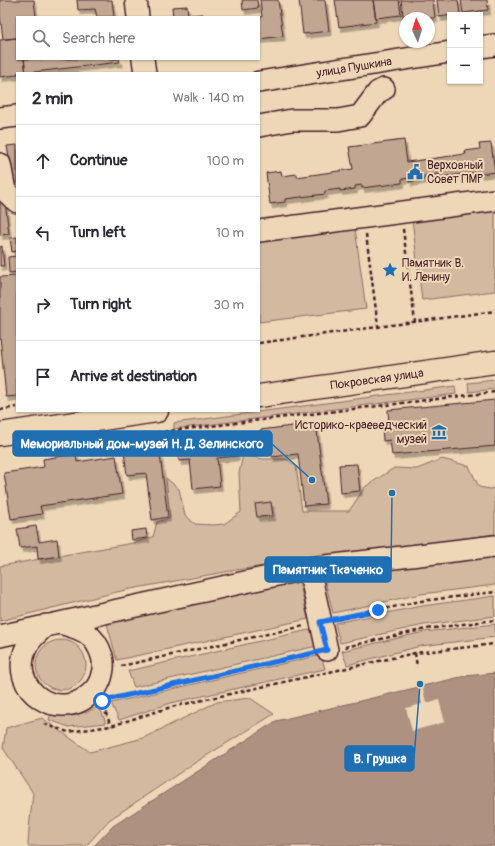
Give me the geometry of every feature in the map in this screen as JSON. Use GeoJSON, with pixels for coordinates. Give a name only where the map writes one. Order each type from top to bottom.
{"type":"FeatureCollection","features":[{"type":"Feature","properties":{"kind":"main road","name":"Покровская улица"},"geometry":{"type":"LineString","coordinates":[[260,396],[495,362]]}},
{"type":"Feature","properties":{"kind":"main road"},"geometry":{"type":"LineString","coordinates":[[0,434],[151,412]]}},
{"type":"Feature","properties":{"kind":"street"},"geometry":{"type":"LineString","coordinates":[[136,0],[138,16]]}},
{"type":"Feature","properties":{"kind":"street"},"geometry":{"type":"LineString","coordinates":[[483,47],[495,45]]}},
{"type":"Feature","properties":{"kind":"street","name":"улица Пушкина"},"geometry":{"type":"LineString","coordinates":[[260,82],[447,52]]}},
{"type":"Feature","properties":{"kind":"street"},"geometry":{"type":"LineString","coordinates":[[143,60],[145,72]]}},
{"type":"Feature","properties":{"kind":"street"},"geometry":{"type":"LineString","coordinates":[[260,126],[292,120],[338,120],[360,116],[378,92],[384,89]]}},
{"type":"Feature","properties":{"kind":"street"},"geometry":{"type":"LineString","coordinates":[[0,118],[16,116]]}},
{"type":"Feature","properties":{"kind":"street"},"geometry":{"type":"LineString","coordinates":[[0,164],[5,191],[16,201]]}},
{"type":"Feature","properties":{"kind":"street"},"geometry":{"type":"LineString","coordinates":[[260,231],[495,200]]}},
{"type":"Feature","properties":{"kind":"street"},"geometry":{"type":"LineString","coordinates":[[0,636],[308,568],[495,546]]}},
{"type":"Feature","properties":{"kind":"street"},"geometry":{"type":"LineString","coordinates":[[308,568],[327,650]]}},
{"type":"Feature","properties":{"kind":"street"},"geometry":{"type":"LineString","coordinates":[[52,624],[76,627],[88,634],[98,644],[103,658],[103,670],[95,698],[62,706],[52,704],[40,698],[29,686],[22,670],[23,657],[28,644],[52,624]]}},
{"type":"Feature","properties":{"kind":"path"},"geometry":{"type":"LineString","coordinates":[[401,213],[415,322]]}},
{"type":"Feature","properties":{"kind":"path"},"geometry":{"type":"LineString","coordinates":[[364,218],[378,326]]}},
{"type":"Feature","properties":{"kind":"path"},"geometry":{"type":"LineString","coordinates":[[260,343],[495,311]]}},
{"type":"Feature","properties":{"kind":"path"},"geometry":{"type":"LineString","coordinates":[[38,448],[495,392]]}},
{"type":"Feature","properties":{"kind":"path"},"geometry":{"type":"LineString","coordinates":[[0,410],[16,407]]}},
{"type":"Feature","properties":{"kind":"path"},"geometry":{"type":"LineString","coordinates":[[103,670],[421,601],[495,592]]}},
{"type":"Feature","properties":{"kind":"path"},"geometry":{"type":"LineString","coordinates":[[111,726],[95,698],[426,629],[495,620]]}},
{"type":"Feature","properties":{"kind":"path"},"geometry":{"type":"LineString","coordinates":[[44,724],[68,732],[111,726],[171,707],[415,653],[495,644]]}},
{"type":"Feature","properties":{"kind":"path"},"geometry":{"type":"LineString","coordinates":[[415,653],[417,667]]}},
{"type":"Feature","properties":{"kind":"shaded area"},"geometry":{"type":"Polygon","coordinates":[[[495,209],[495,291],[422,300],[412,220],[495,209]]]}},
{"type":"Feature","properties":{"kind":"shaded area"},"geometry":{"type":"Polygon","coordinates":[[[355,228],[366,309],[260,322],[260,240],[355,228]]]}},
{"type":"Feature","properties":{"kind":"shaded area"},"geometry":{"type":"Polygon","coordinates":[[[495,380],[495,389],[469,392],[468,383],[495,380]]]}},
{"type":"Feature","properties":{"kind":"shaded area"},"geometry":{"type":"Polygon","coordinates":[[[455,386],[456,394],[174,429],[174,423],[455,386]]]}},
{"type":"Feature","properties":{"kind":"shaded area"},"geometry":{"type":"Polygon","coordinates":[[[243,455],[263,459],[286,459],[296,466],[302,511],[349,511],[365,487],[394,468],[417,469],[442,459],[469,466],[479,487],[490,489],[495,488],[495,534],[236,570],[125,590],[0,621],[0,566],[133,543],[153,537],[157,522],[170,518],[166,478],[179,489],[185,515],[195,524],[224,524],[241,512],[239,473],[243,455]]]}},
{"type":"Feature","properties":{"kind":"shaded area"},"geometry":{"type":"Polygon","coordinates":[[[495,552],[495,585],[421,594],[333,613],[323,573],[495,552]]]}},
{"type":"Feature","properties":{"kind":"shaded area"},"geometry":{"type":"Polygon","coordinates":[[[298,576],[308,619],[117,660],[106,620],[298,576]]]}},
{"type":"Feature","properties":{"kind":"shaded area"},"geometry":{"type":"Polygon","coordinates":[[[495,596],[495,616],[424,625],[340,643],[335,623],[422,606],[495,596]]]}},
{"type":"Feature","properties":{"kind":"shaded area"},"geometry":{"type":"Polygon","coordinates":[[[495,624],[495,637],[421,646],[347,665],[342,651],[424,632],[495,624]]]}},
{"type":"Feature","properties":{"kind":"shaded area"},"geometry":{"type":"Polygon","coordinates":[[[313,629],[317,646],[134,687],[128,671],[313,629]]]}},
{"type":"Feature","properties":{"kind":"shaded area"},"geometry":{"type":"Polygon","coordinates":[[[56,640],[66,640],[79,647],[86,660],[86,670],[79,683],[66,690],[56,690],[47,686],[40,679],[36,670],[36,660],[40,651],[47,644],[56,640]]]}},
{"type":"Feature","properties":{"kind":"shaded area"},"geometry":{"type":"Polygon","coordinates":[[[321,655],[325,669],[171,703],[119,720],[111,703],[321,655]]]}},
{"type":"Feature","properties":{"kind":"shaded area"},"geometry":{"type":"Polygon","coordinates":[[[495,673],[495,846],[94,846],[113,826],[276,721],[465,676],[495,673]]]}},
{"type":"Feature","properties":{"kind":"shaded area"},"geometry":{"type":"Polygon","coordinates":[[[250,698],[274,714],[193,764],[109,820],[86,846],[28,846],[33,793],[3,748],[6,728],[42,718],[90,752],[143,738],[217,702],[250,698]]]}},
{"type":"Feature","properties":{"kind":"shaded area"},"geometry":{"type":"Polygon","coordinates":[[[99,706],[106,723],[69,727],[49,720],[51,713],[69,716],[87,712],[99,706]]]}},
{"type":"Feature","properties":{"kind":"pier"},"geometry":{"type":"Polygon","coordinates":[[[422,684],[426,703],[439,700],[445,722],[412,731],[406,708],[422,704],[418,685],[422,684]]]}},
{"type":"Feature","properties":{"kind":"building"},"geometry":{"type":"Polygon","coordinates":[[[0,0],[34,0],[36,16],[16,16],[16,38],[3,39],[0,0]]]}},
{"type":"Feature","properties":{"kind":"building"},"geometry":{"type":"Polygon","coordinates":[[[77,0],[112,0],[114,16],[97,16],[95,9],[78,10],[77,0]]]}},
{"type":"Feature","properties":{"kind":"building"},"geometry":{"type":"Polygon","coordinates":[[[242,0],[257,0],[258,8],[243,10],[242,0]]]}},
{"type":"Feature","properties":{"kind":"building"},"geometry":{"type":"Polygon","coordinates":[[[260,0],[278,0],[283,36],[260,39],[260,17],[262,17],[260,0]]]}},
{"type":"Feature","properties":{"kind":"building"},"geometry":{"type":"Polygon","coordinates":[[[299,0],[325,0],[329,31],[303,34],[299,0]]]}},
{"type":"Feature","properties":{"kind":"building"},"geometry":{"type":"Polygon","coordinates":[[[335,0],[373,0],[376,22],[339,27],[335,0]]]}},
{"type":"Feature","properties":{"kind":"building"},"geometry":{"type":"Polygon","coordinates":[[[373,0],[399,0],[401,12],[399,12],[399,15],[376,18],[373,0]]]}},
{"type":"Feature","properties":{"kind":"building"},"geometry":{"type":"Polygon","coordinates":[[[401,0],[433,0],[434,12],[403,12],[401,0]]]}},
{"type":"Feature","properties":{"kind":"building"},"geometry":{"type":"Polygon","coordinates":[[[437,0],[458,0],[460,12],[447,12],[447,16],[439,17],[437,0]]]}},
{"type":"Feature","properties":{"kind":"building"},"geometry":{"type":"Polygon","coordinates":[[[461,0],[487,0],[488,10],[463,12],[461,0]]]}},
{"type":"Feature","properties":{"kind":"building"},"geometry":{"type":"Polygon","coordinates":[[[187,6],[188,15],[203,14],[203,16],[173,16],[172,7],[187,6]]]}},
{"type":"Feature","properties":{"kind":"building"},"geometry":{"type":"Polygon","coordinates":[[[16,38],[16,60],[24,60],[26,72],[16,72],[16,75],[0,77],[0,40],[16,38]]]}},
{"type":"Feature","properties":{"kind":"building"},"geometry":{"type":"Polygon","coordinates":[[[24,60],[119,60],[120,62],[35,72],[26,72],[24,60]]]}},
{"type":"Feature","properties":{"kind":"building","name":"Верховный Совет ПМР"},"geometry":{"type":"Polygon","coordinates":[[[404,140],[407,162],[466,154],[465,151],[480,149],[479,144],[491,143],[495,172],[480,174],[480,172],[440,177],[439,174],[424,176],[425,179],[409,182],[409,178],[402,179],[402,183],[362,188],[362,185],[355,186],[355,189],[325,191],[325,194],[285,199],[285,202],[270,204],[266,173],[281,171],[282,176],[297,174],[297,177],[353,169],[349,147],[404,140]]]}},
{"type":"Feature","properties":{"kind":"building"},"geometry":{"type":"Polygon","coordinates":[[[16,145],[16,183],[13,183],[7,146],[16,145]]]}},
{"type":"Feature","properties":{"kind":"building"},"geometry":{"type":"Polygon","coordinates":[[[4,193],[9,234],[0,235],[0,194],[4,193]]]}},
{"type":"Feature","properties":{"kind":"building"},"geometry":{"type":"Polygon","coordinates":[[[16,237],[16,251],[12,252],[10,238],[16,237]]]}},
{"type":"Feature","properties":{"kind":"building"},"geometry":{"type":"Polygon","coordinates":[[[2,246],[4,266],[0,266],[0,247],[2,246]]]}},
{"type":"Feature","properties":{"kind":"building"},"geometry":{"type":"Polygon","coordinates":[[[16,256],[16,272],[9,273],[8,257],[16,256]]]}},
{"type":"Feature","properties":{"kind":"building"},"geometry":{"type":"Polygon","coordinates":[[[16,276],[16,396],[6,397],[0,337],[0,277],[16,276]]]}},
{"type":"Feature","properties":{"kind":"building","name":"Историко-краеведческий музей"},"geometry":{"type":"Polygon","coordinates":[[[495,400],[495,446],[392,455],[390,440],[383,441],[382,425],[389,424],[388,410],[495,400]]]}},
{"type":"Feature","properties":{"kind":"building"},"geometry":{"type":"Polygon","coordinates":[[[316,423],[326,504],[304,506],[298,454],[272,457],[271,442],[261,443],[260,430],[316,423]]]}},
{"type":"Feature","properties":{"kind":"building"},"geometry":{"type":"Polygon","coordinates":[[[236,438],[237,456],[217,458],[220,486],[193,489],[190,460],[179,461],[177,443],[236,438]]]}},
{"type":"Feature","properties":{"kind":"building"},"geometry":{"type":"Polygon","coordinates":[[[159,447],[168,517],[152,520],[146,473],[127,475],[124,451],[159,447]]]}},
{"type":"Feature","properties":{"kind":"building"},"geometry":{"type":"Polygon","coordinates":[[[76,454],[77,462],[116,456],[122,494],[40,506],[42,514],[11,519],[4,473],[44,467],[43,459],[76,454]]]}},
{"type":"Feature","properties":{"kind":"building"},"geometry":{"type":"Polygon","coordinates":[[[357,464],[360,491],[341,493],[339,465],[357,464]]]}},
{"type":"Feature","properties":{"kind":"building"},"geometry":{"type":"Polygon","coordinates":[[[271,502],[273,516],[257,517],[255,504],[271,502]]]}},
{"type":"Feature","properties":{"kind":"building"},"geometry":{"type":"Polygon","coordinates":[[[36,526],[39,542],[57,539],[59,556],[38,559],[37,546],[20,548],[17,529],[36,526]]]}},
{"type":"Feature","properties":{"kind":"building"},"geometry":{"type":"Polygon","coordinates":[[[146,529],[147,538],[132,540],[131,531],[146,529]]]}},
{"type":"Feature","properties":{"kind":"place","name":"Верховный Совет ПМР"},"geometry":{"type":"Point","coordinates":[415,172]}},
{"type":"Feature","properties":{"kind":"place","name":"Памятник В. И. Ленину"},"geometry":{"type":"Point","coordinates":[390,270]}},
{"type":"Feature","properties":{"kind":"place","name":"Историко-краеведческий музей"},"geometry":{"type":"Point","coordinates":[439,432]}},
{"type":"Feature","properties":{"kind":"place","name":"Мемориальный дом-музей Н. Д. Зелинского"},"geometry":{"type":"Point","coordinates":[312,480]}},
{"type":"Feature","properties":{"kind":"place","name":"Памятник Ткаченко"},"geometry":{"type":"Point","coordinates":[392,493]}},
{"type":"Feature","properties":{"kind":"place","name":"В. Грушка"},"geometry":{"type":"Point","coordinates":[420,684]}},
{"type":"Feature","properties":{"kind":"route"},"geometry":{"type":"LineString","coordinates":[[102,701],[327,650],[320,622],[378,610]]}}]}
